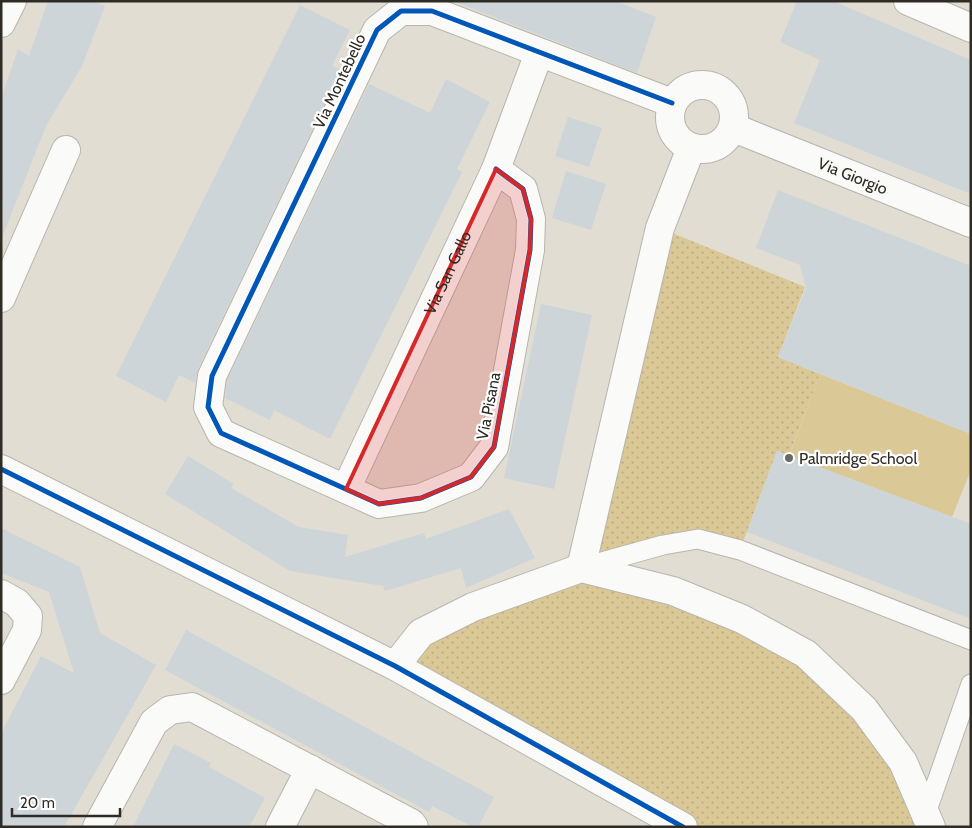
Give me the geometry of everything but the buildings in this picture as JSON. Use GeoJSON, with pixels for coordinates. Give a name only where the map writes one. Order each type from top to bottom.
{"type":"FeatureCollection","features":[{"type":"Feature","properties":{"kind":"street"},"geometry":{"type":"LineString","coordinates":[[1,23],[12,1]]}},
{"type":"Feature","properties":{"kind":"street"},"geometry":{"type":"LineString","coordinates":[[908,1],[971,28]]}},
{"type":"Feature","properties":{"kind":"street","name":"Via Montebello"},"geometry":{"type":"LineString","coordinates":[[208,407],[212,376],[377,30],[401,11],[432,10],[672,103]]}},
{"type":"Feature","properties":{"kind":"street","name":"Via San Gallo"},"geometry":{"type":"LineString","coordinates":[[346,489],[496,169],[539,53]]}},
{"type":"Feature","properties":{"kind":"street"},"geometry":{"type":"LineString","coordinates":[[699,85],[711,86],[724,93],[732,104],[735,116],[734,128],[726,139],[716,147],[704,150],[691,148],[680,141],[672,131],[670,118],[672,103],[685,89],[699,85]]}},
{"type":"Feature","properties":{"kind":"street","name":"Via Giorgio"},"geometry":{"type":"LineString","coordinates":[[734,128],[971,223]]}},
{"type":"Feature","properties":{"kind":"street"},"geometry":{"type":"LineString","coordinates":[[581,568],[660,228],[691,148]]}},
{"type":"Feature","properties":{"kind":"street"},"geometry":{"type":"LineString","coordinates":[[1,298],[66,150]]}},
{"type":"Feature","properties":{"kind":"street","name":"Via Pisana"},"geometry":{"type":"LineString","coordinates":[[208,407],[221,433],[379,504],[421,498],[471,477],[494,447],[530,250],[531,218],[523,189],[496,169]]}},
{"type":"Feature","properties":{"kind":"street"},"geometry":{"type":"LineString","coordinates":[[1,469],[395,666],[674,824]]}},
{"type":"Feature","properties":{"kind":"street"},"geometry":{"type":"LineString","coordinates":[[395,666],[422,633],[473,607],[581,568],[673,591],[742,619],[806,654],[864,710],[903,762],[928,820]]}},
{"type":"Feature","properties":{"kind":"street"},"geometry":{"type":"LineString","coordinates":[[1,594],[18,603],[28,616],[27,630],[1,680]]}},
{"type":"Feature","properties":{"kind":"street"},"geometry":{"type":"LineString","coordinates":[[97,827],[154,722],[170,710],[192,707],[411,823],[414,827]]}},
{"type":"Feature","properties":{"kind":"street"},"geometry":{"type":"LineString","coordinates":[[280,827],[310,769]]}},
{"type":"Feature","properties":{"kind":"lane"},"geometry":{"type":"LineString","coordinates":[[581,568],[663,545],[698,539],[740,550],[971,640]]}},
{"type":"Feature","properties":{"kind":"lane"},"geometry":{"type":"LineString","coordinates":[[928,820],[971,684]]}},
{"type":"Feature","properties":{"kind":"highlighted area"},"geometry":{"type":"Polygon","coordinates":[[[496,169],[523,189],[531,219],[530,250],[494,447],[471,477],[421,498],[379,504],[346,489],[496,169]]]}},
{"type":"Feature","properties":{"kind":"shaded area"},"geometry":{"type":"Polygon","coordinates":[[[660,228],[805,287],[778,357],[820,374],[789,455],[777,451],[740,550],[698,539],[583,567],[742,619],[864,709],[931,827],[683,827],[395,666],[421,633],[581,568],[660,228]]]}},
{"type":"Feature","properties":{"kind":"shaded area"},"geometry":{"type":"Polygon","coordinates":[[[820,374],[971,434],[971,470],[952,517],[789,456],[820,374]]]}},
{"type":"Feature","properties":{"kind":"cycle path"},"geometry":{"type":"LineString","coordinates":[[496,169],[523,189],[531,219],[530,250],[494,447],[471,477],[421,498],[379,504],[221,433],[208,407],[212,376],[377,30],[401,11],[432,11],[672,103]]}},
{"type":"Feature","properties":{"kind":"cycle path"},"geometry":{"type":"LineString","coordinates":[[1,469],[395,666],[683,827]]}},
{"type":"Feature","properties":{"kind":"place","name":"Palmridge School"},"geometry":{"type":"Point","coordinates":[789,458]}}]}
